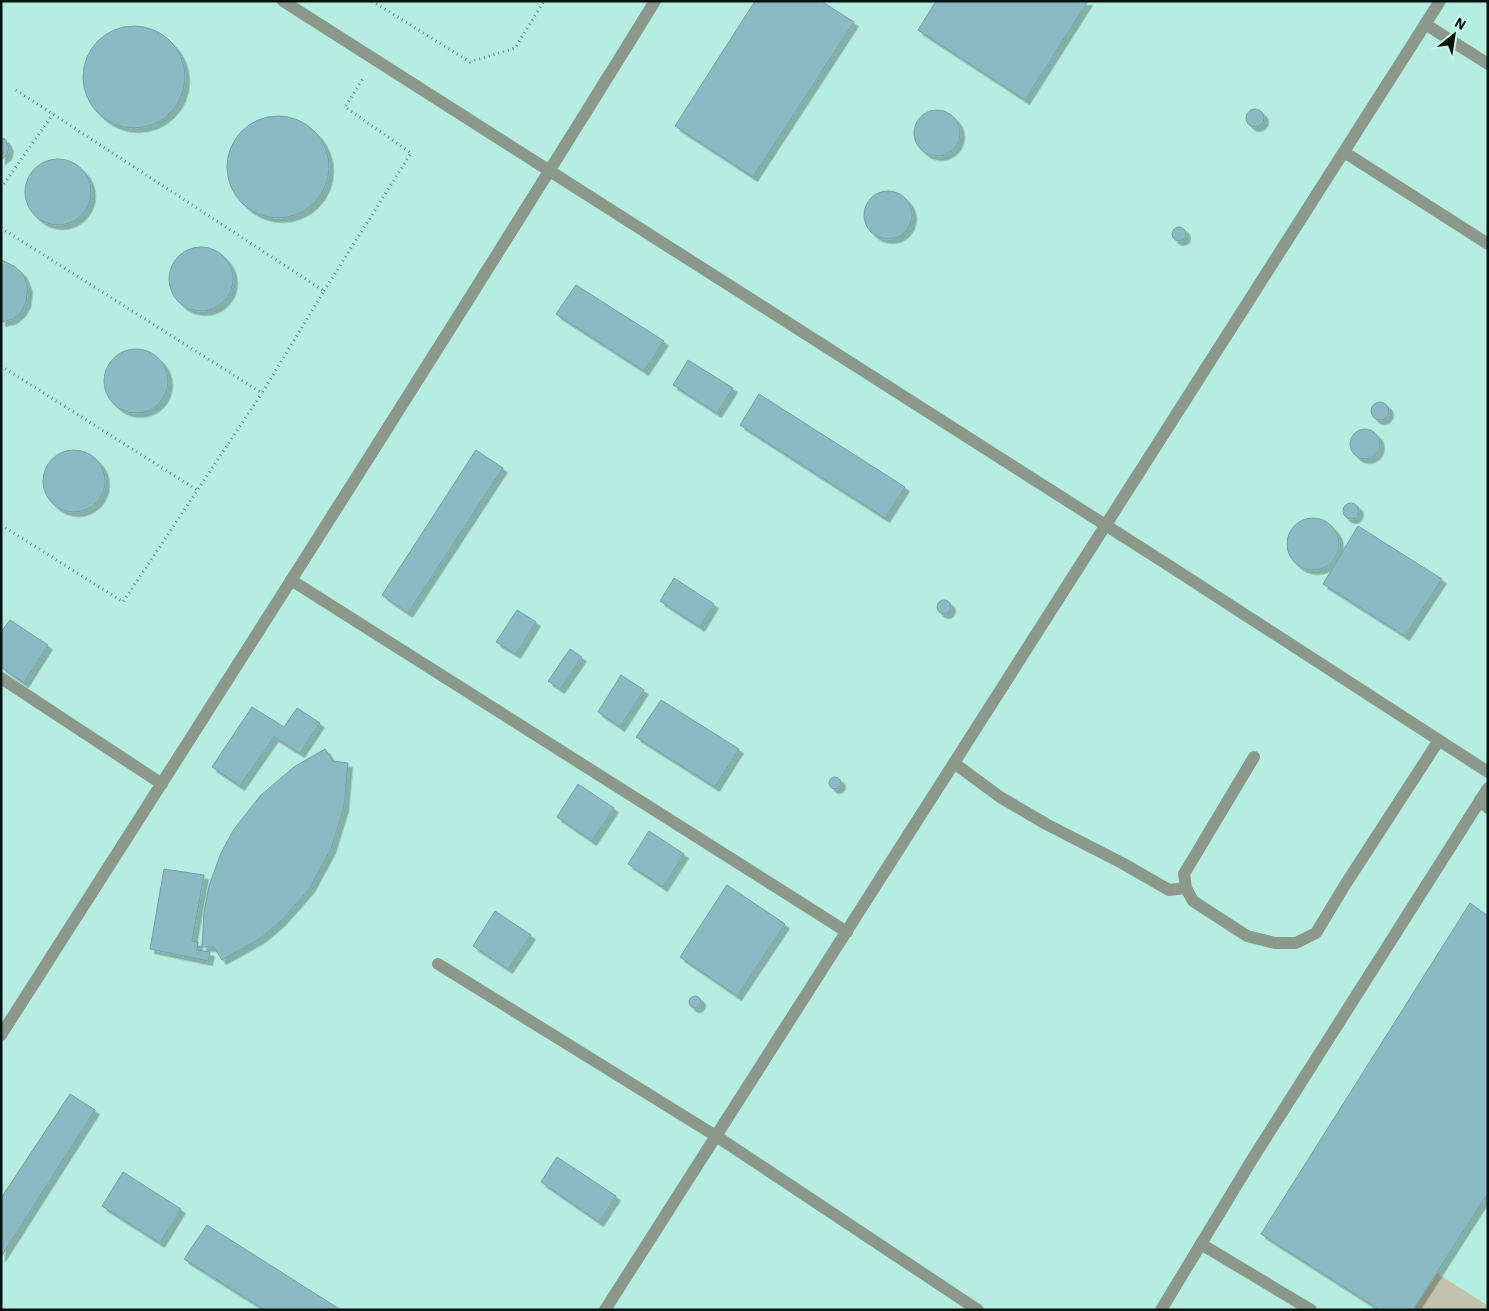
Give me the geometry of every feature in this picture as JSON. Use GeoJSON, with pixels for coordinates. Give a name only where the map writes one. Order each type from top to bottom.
{"type":"FeatureCollection","features":[{"type":"Feature","properties":{"kind":"street"},"geometry":{"type":"LineString","coordinates":[[283,1],[1488,772]]}},
{"type":"Feature","properties":{"kind":"street"},"geometry":{"type":"LineString","coordinates":[[1,1035],[550,171],[655,1]]}},
{"type":"Feature","properties":{"kind":"street"},"geometry":{"type":"LineString","coordinates":[[605,1310],[1440,1]]}},
{"type":"Feature","properties":{"kind":"street"},"geometry":{"type":"LineString","coordinates":[[1425,24],[1488,64]]}},
{"type":"Feature","properties":{"kind":"street"},"geometry":{"type":"LineString","coordinates":[[1344,152],[1488,244]]}},
{"type":"Feature","properties":{"kind":"street"},"geometry":{"type":"LineString","coordinates":[[291,580],[847,932]]}},
{"type":"Feature","properties":{"kind":"street"},"geometry":{"type":"LineString","coordinates":[[1,678],[162,784]]}},
{"type":"Feature","properties":{"kind":"street"},"geometry":{"type":"LineString","coordinates":[[1254,757],[1184,874],[1186,888],[1193,901],[1247,936],[1276,943],[1296,943],[1316,934],[1345,884],[1439,740]]}},
{"type":"Feature","properties":{"kind":"street"},"geometry":{"type":"LineString","coordinates":[[954,763],[1000,797],[1046,824],[1122,863],[1169,890],[1186,888]]}},
{"type":"Feature","properties":{"kind":"street"},"geometry":{"type":"LineString","coordinates":[[1160,1310],[1253,1158],[1484,804],[1488,788]]}},
{"type":"Feature","properties":{"kind":"street"},"geometry":{"type":"LineString","coordinates":[[438,964],[716,1136],[978,1310]]}},
{"type":"Feature","properties":{"kind":"street"},"geometry":{"type":"LineString","coordinates":[[1201,1244],[1311,1310]]}},
{"type":"Feature","properties":{"kind":"path"},"geometry":{"type":"LineString","coordinates":[[372,1],[470,62],[515,48],[544,1]]}},
{"type":"Feature","properties":{"kind":"path"},"geometry":{"type":"LineString","coordinates":[[1,525],[123,602],[262,393],[411,153],[345,107],[374,60]]}},
{"type":"Feature","properties":{"kind":"path"},"geometry":{"type":"LineString","coordinates":[[16,90],[324,291]]}},
{"type":"Feature","properties":{"kind":"path"},"geometry":{"type":"LineString","coordinates":[[1,188],[53,114]]}},
{"type":"Feature","properties":{"kind":"path"},"geometry":{"type":"LineString","coordinates":[[1,228],[262,393]]}},
{"type":"Feature","properties":{"kind":"path"},"geometry":{"type":"LineString","coordinates":[[1,366],[197,490]]}},
{"type":"Feature","properties":{"kind":"shaded area"},"geometry":{"type":"Polygon","coordinates":[[[1,1],[1488,1],[1488,1310],[1,1310],[1,1]]]}},
{"type":"Feature","properties":{"kind":"shaded area"},"geometry":{"type":"Polygon","coordinates":[[[1437,1273],[1488,1306],[1488,1310],[1413,1310],[1437,1273]]]}},
{"type":"Feature","properties":{"kind":"building"},"geometry":{"type":"Polygon","coordinates":[[[755,1],[821,1],[854,22],[753,177],[675,126],[755,1]]]}},
{"type":"Feature","properties":{"kind":"building"},"geometry":{"type":"Polygon","coordinates":[[[936,1],[1088,1],[1025,100],[918,30],[936,1]]]}},
{"type":"Feature","properties":{"kind":"building"},"geometry":{"type":"Polygon","coordinates":[[[134,26],[154,30],[170,41],[181,57],[185,77],[181,97],[170,113],[154,124],[134,128],[114,124],[98,113],[87,97],[83,77],[87,57],[98,41],[114,30],[134,26]]]}},
{"type":"Feature","properties":{"kind":"building"},"geometry":{"type":"Polygon","coordinates":[[[1255,109],[1261,112],[1264,118],[1261,124],[1255,127],[1249,124],[1246,118],[1249,112],[1255,109]]]}},
{"type":"Feature","properties":{"kind":"building"},"geometry":{"type":"Polygon","coordinates":[[[937,110],[950,114],[956,120],[960,133],[956,146],[950,152],[937,156],[924,152],[918,146],[914,133],[918,120],[924,114],[937,110]]]}},
{"type":"Feature","properties":{"kind":"building"},"geometry":{"type":"Polygon","coordinates":[[[278,116],[297,120],[314,131],[325,148],[329,167],[325,186],[314,203],[297,214],[278,218],[259,214],[242,203],[231,186],[227,167],[231,148],[242,131],[259,120],[278,116]]]}},
{"type":"Feature","properties":{"kind":"building"},"geometry":{"type":"Polygon","coordinates":[[[1,138],[5,139],[9,147],[7,155],[1,160],[1,138]]]}},
{"type":"Feature","properties":{"kind":"building"},"geometry":{"type":"Polygon","coordinates":[[[58,159],[71,162],[81,169],[88,179],[91,192],[88,205],[81,215],[71,222],[58,225],[45,222],[35,215],[28,205],[25,192],[28,179],[35,169],[45,162],[58,159]]]}},
{"type":"Feature","properties":{"kind":"building"},"geometry":{"type":"Polygon","coordinates":[[[888,191],[897,193],[905,198],[910,206],[912,215],[910,224],[905,232],[897,237],[888,239],[879,237],[871,232],[866,224],[864,215],[866,206],[871,198],[879,193],[888,191]]]}},
{"type":"Feature","properties":{"kind":"building"},"geometry":{"type":"Polygon","coordinates":[[[1179,227],[1184,229],[1186,234],[1184,239],[1179,241],[1174,239],[1172,234],[1174,229],[1179,227]]]}},
{"type":"Feature","properties":{"kind":"building"},"geometry":{"type":"Polygon","coordinates":[[[201,247],[213,250],[224,256],[230,267],[233,279],[230,291],[224,302],[213,308],[201,311],[189,308],[178,302],[172,291],[169,279],[172,267],[178,256],[189,250],[201,247]]]}},
{"type":"Feature","properties":{"kind":"building"},"geometry":{"type":"Polygon","coordinates":[[[1,260],[14,266],[22,273],[28,287],[26,303],[21,312],[13,319],[1,322],[1,260]]]}},
{"type":"Feature","properties":{"kind":"building"},"geometry":{"type":"Polygon","coordinates":[[[576,285],[664,341],[644,371],[556,314],[576,285]]]}},
{"type":"Feature","properties":{"kind":"building"},"geometry":{"type":"Polygon","coordinates":[[[136,349],[148,352],[159,358],[165,369],[168,381],[165,393],[159,404],[148,410],[136,413],[124,410],[113,404],[107,393],[104,381],[107,369],[113,358],[124,352],[136,349]]]}},
{"type":"Feature","properties":{"kind":"building"},"geometry":{"type":"Polygon","coordinates":[[[688,360],[733,388],[717,413],[673,385],[688,360]]]}},
{"type":"Feature","properties":{"kind":"building"},"geometry":{"type":"Polygon","coordinates":[[[759,394],[905,487],[885,518],[740,425],[759,394]]]}},
{"type":"Feature","properties":{"kind":"building"},"geometry":{"type":"Polygon","coordinates":[[[1380,402],[1386,405],[1389,411],[1386,417],[1380,420],[1374,417],[1371,411],[1374,405],[1380,402]]]}},
{"type":"Feature","properties":{"kind":"building"},"geometry":{"type":"Polygon","coordinates":[[[1365,429],[1375,434],[1380,444],[1375,454],[1365,459],[1355,454],[1350,444],[1355,434],[1365,429]]]}},
{"type":"Feature","properties":{"kind":"building"},"geometry":{"type":"Polygon","coordinates":[[[68,450],[80,450],[96,459],[103,469],[105,481],[103,493],[96,503],[80,512],[68,512],[57,507],[48,498],[43,487],[43,475],[48,464],[57,455],[68,450]]]}},
{"type":"Feature","properties":{"kind":"building"},"geometry":{"type":"Polygon","coordinates":[[[476,450],[503,468],[408,613],[382,595],[476,450]]]}},
{"type":"Feature","properties":{"kind":"building"},"geometry":{"type":"Polygon","coordinates":[[[1348,503],[1354,503],[1359,508],[1357,517],[1348,519],[1343,514],[1343,508],[1348,503]]]}},
{"type":"Feature","properties":{"kind":"building"},"geometry":{"type":"Polygon","coordinates":[[[1308,518],[1318,518],[1327,522],[1335,530],[1339,544],[1335,558],[1327,566],[1318,570],[1308,570],[1299,566],[1291,558],[1287,549],[1287,539],[1291,530],[1299,522],[1308,518]]]}},
{"type":"Feature","properties":{"kind":"building"},"geometry":{"type":"Polygon","coordinates":[[[1358,526],[1442,579],[1405,636],[1323,584],[1358,526]]]}},
{"type":"Feature","properties":{"kind":"building"},"geometry":{"type":"Polygon","coordinates":[[[674,578],[714,604],[700,627],[660,601],[674,578]]]}},
{"type":"Feature","properties":{"kind":"building"},"geometry":{"type":"Polygon","coordinates":[[[944,600],[949,602],[951,607],[949,612],[944,614],[939,612],[937,607],[939,602],[944,600]]]}},
{"type":"Feature","properties":{"kind":"building"},"geometry":{"type":"Polygon","coordinates":[[[517,610],[536,622],[516,654],[496,642],[517,610]]]}},
{"type":"Feature","properties":{"kind":"building"},"geometry":{"type":"Polygon","coordinates":[[[10,620],[48,645],[24,683],[1,667],[1,632],[10,620]]]}},
{"type":"Feature","properties":{"kind":"building"},"geometry":{"type":"Polygon","coordinates":[[[570,649],[582,657],[560,689],[548,681],[570,649]]]}},
{"type":"Feature","properties":{"kind":"building"},"geometry":{"type":"Polygon","coordinates":[[[621,675],[644,690],[620,727],[598,712],[621,675]]]}},
{"type":"Feature","properties":{"kind":"building"},"geometry":{"type":"Polygon","coordinates":[[[661,700],[739,749],[715,787],[636,737],[661,700]]]}},
{"type":"Feature","properties":{"kind":"building"},"geometry":{"type":"Polygon","coordinates":[[[252,707],[284,727],[297,708],[320,723],[300,753],[274,737],[240,786],[212,767],[252,707]]]}},
{"type":"Feature","properties":{"kind":"building"},"geometry":{"type":"Polygon","coordinates":[[[325,749],[333,761],[348,763],[344,807],[331,849],[310,888],[281,921],[261,938],[222,960],[214,947],[202,947],[204,912],[209,886],[221,853],[234,829],[261,795],[294,767],[325,749]]]}},
{"type":"Feature","properties":{"kind":"building"},"geometry":{"type":"Polygon","coordinates":[[[837,777],[840,778],[840,788],[833,789],[830,788],[829,781],[830,778],[837,777]]]}},
{"type":"Feature","properties":{"kind":"building"},"geometry":{"type":"Polygon","coordinates":[[[578,784],[614,808],[592,841],[557,817],[578,784]]]}},
{"type":"Feature","properties":{"kind":"building"},"geometry":{"type":"Polygon","coordinates":[[[649,831],[684,854],[663,887],[628,864],[649,831]]]}},
{"type":"Feature","properties":{"kind":"building"},"geometry":{"type":"Polygon","coordinates":[[[164,869],[204,875],[192,941],[198,942],[197,950],[210,952],[208,961],[150,949],[164,869]]]}},
{"type":"Feature","properties":{"kind":"building"},"geometry":{"type":"Polygon","coordinates":[[[727,885],[785,924],[737,996],[680,957],[727,885]]]}},
{"type":"Feature","properties":{"kind":"building"},"geometry":{"type":"Polygon","coordinates":[[[1470,903],[1488,916],[1488,1193],[1413,1310],[1380,1310],[1261,1234],[1470,903]]]}},
{"type":"Feature","properties":{"kind":"building"},"geometry":{"type":"Polygon","coordinates":[[[495,911],[531,935],[508,969],[473,946],[495,911]]]}},
{"type":"Feature","properties":{"kind":"building"},"geometry":{"type":"Polygon","coordinates":[[[697,996],[700,997],[700,1007],[693,1008],[690,1007],[689,1000],[690,997],[697,996]]]}},
{"type":"Feature","properties":{"kind":"building"},"geometry":{"type":"Polygon","coordinates":[[[70,1094],[95,1110],[1,1257],[1,1198],[70,1094]]]}},
{"type":"Feature","properties":{"kind":"building"},"geometry":{"type":"Polygon","coordinates":[[[557,1157],[616,1196],[599,1222],[541,1182],[557,1157]]]}},
{"type":"Feature","properties":{"kind":"building"},"geometry":{"type":"Polygon","coordinates":[[[123,1172],[181,1209],[160,1243],[102,1206],[123,1172]]]}},
{"type":"Feature","properties":{"kind":"building"},"geometry":{"type":"Polygon","coordinates":[[[207,1225],[341,1310],[265,1310],[184,1259],[207,1225]]]}}]}
